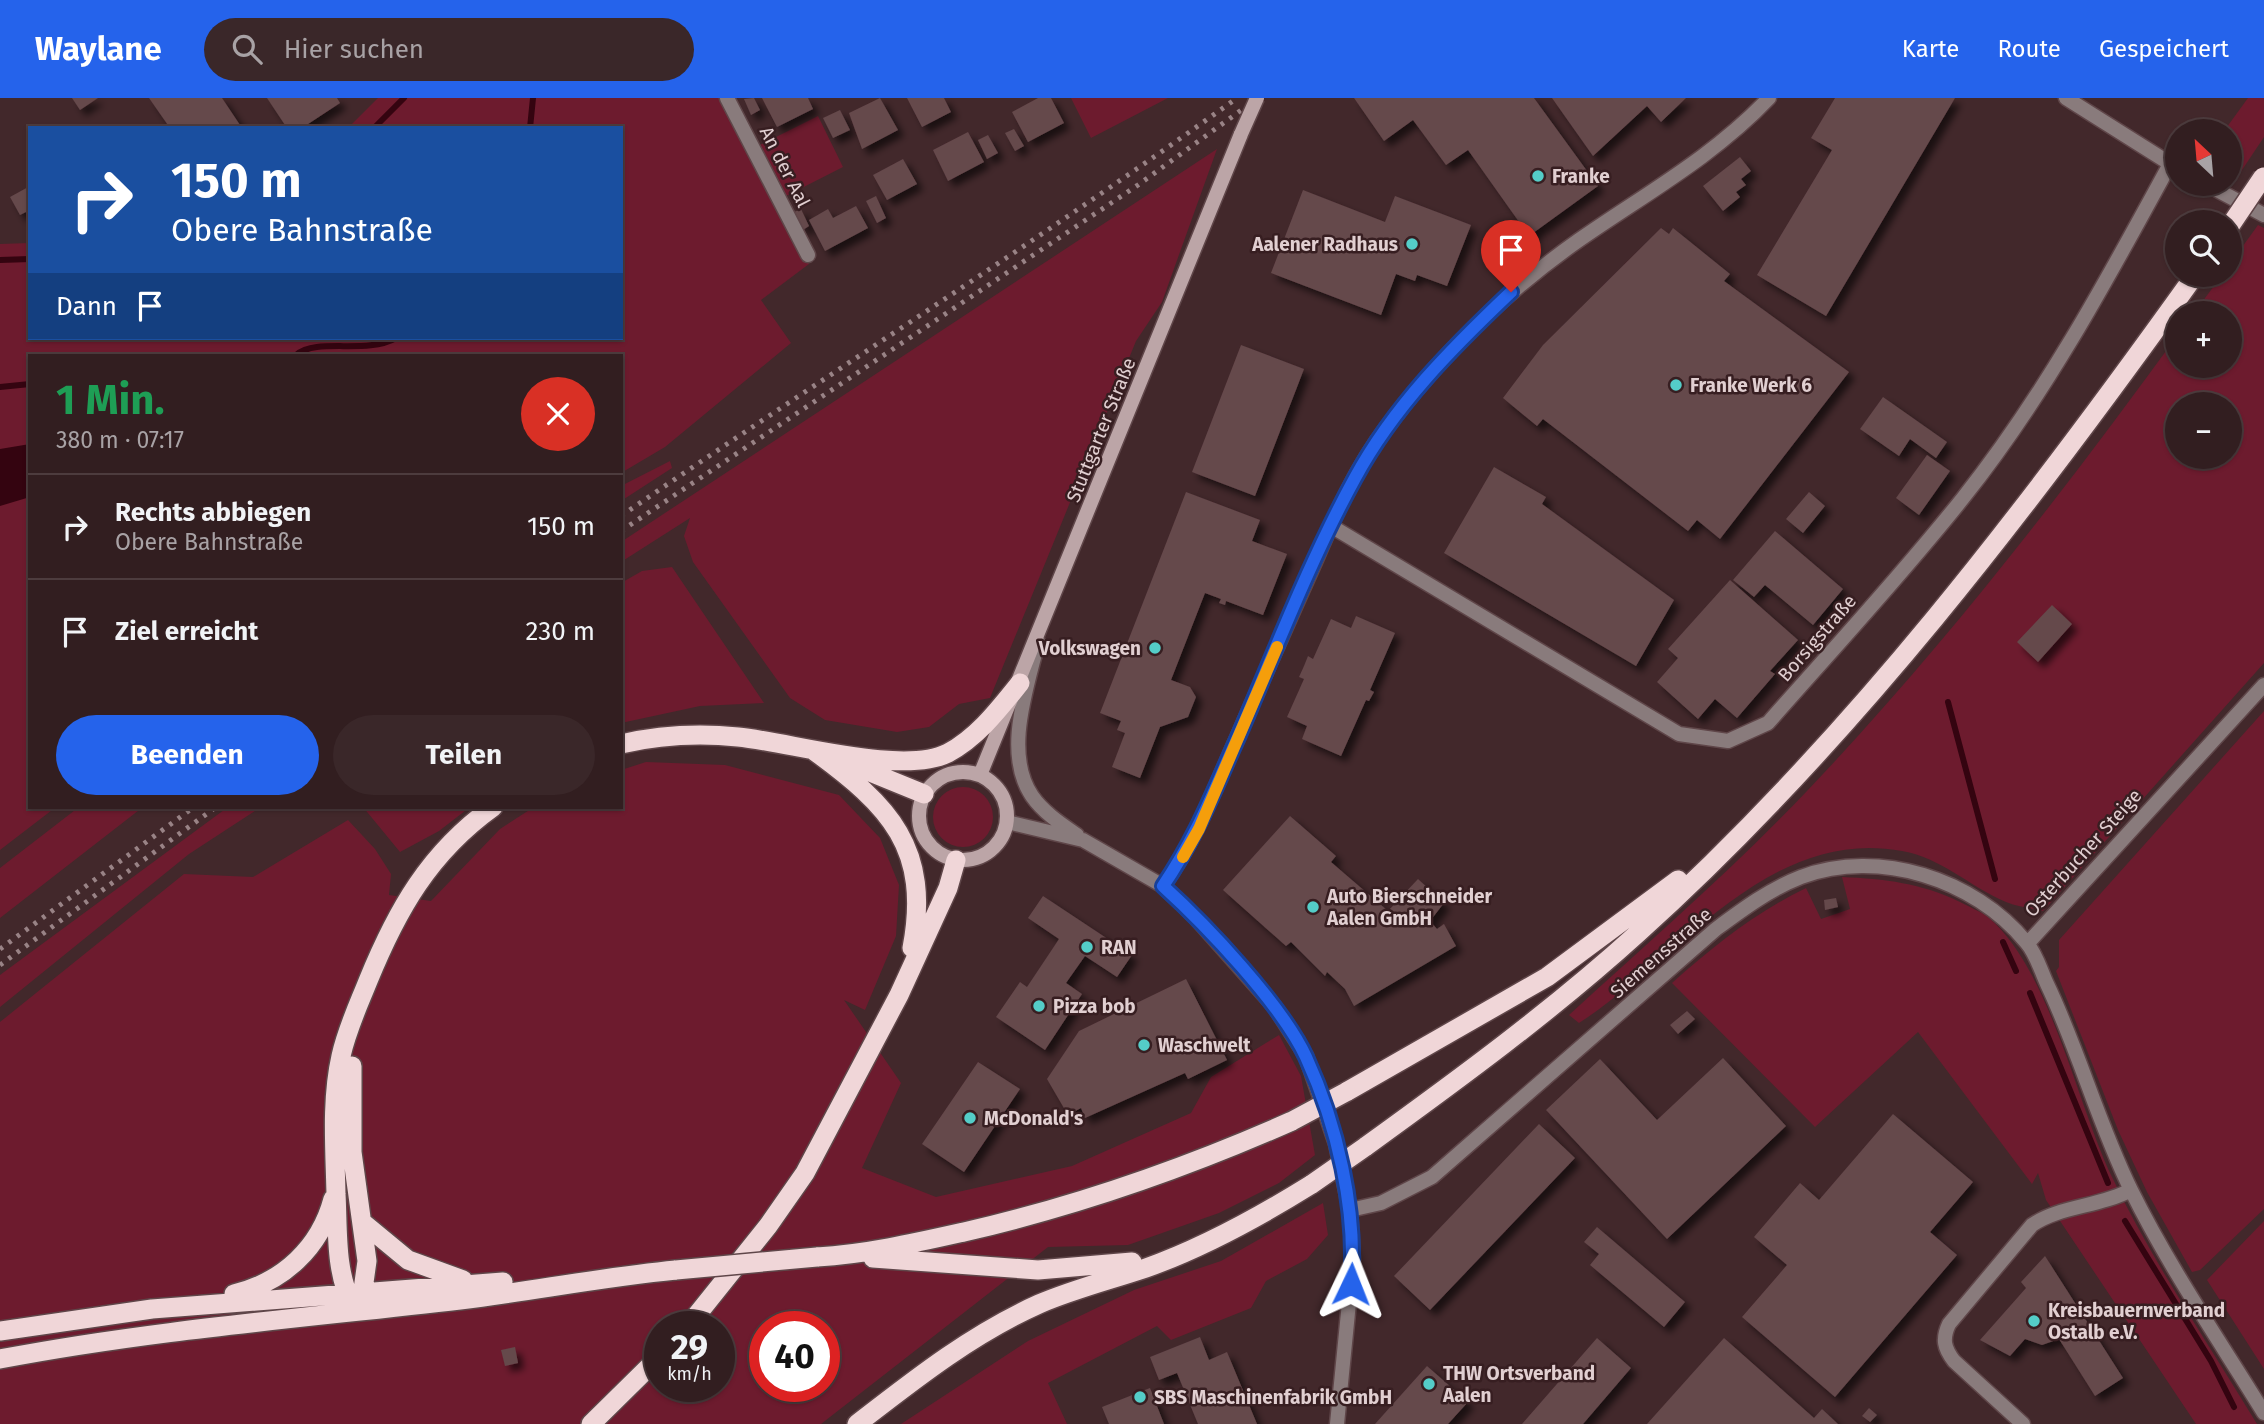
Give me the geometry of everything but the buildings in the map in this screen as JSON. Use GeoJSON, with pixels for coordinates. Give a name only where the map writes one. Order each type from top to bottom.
{"type":"FeatureCollection","features":[{"type":"Feature","properties":{"kind":"highway"},"geometry":{"type":"LineString","coordinates":[[2241,210],[2264,177]]}},
{"type":"Feature","properties":{"kind":"highway"},"geometry":{"type":"LineString","coordinates":[[857,1424],[939,1362],[1013,1317],[1066,1293],[1189,1250],[1250,1222],[1365,1147],[1482,1062],[1587,978],[1685,889],[1821,747],[2004,533],[2085,429],[2186,287]]}},
{"type":"Feature","properties":{"kind":"highway"},"geometry":{"type":"LineString","coordinates":[[623,744],[646,738],[709,735],[927,760],[946,754],[976,733],[1020,682]]}},
{"type":"Feature","properties":{"kind":"highway"},"geometry":{"type":"LineString","coordinates":[[813,749],[924,794]]}},
{"type":"Feature","properties":{"kind":"highway"},"geometry":{"type":"LineString","coordinates":[[813,749],[865,790],[888,816],[908,851],[916,878],[918,915],[899,995]]}},
{"type":"Feature","properties":{"kind":"highway"},"geometry":{"type":"LineString","coordinates":[[356,1302],[338,1244],[336,1188],[339,1069],[355,1010],[390,927],[420,879],[460,834],[491,809]]}},
{"type":"Feature","properties":{"kind":"highway"},"geometry":{"type":"LineString","coordinates":[[847,1255],[916,1243],[1072,1205],[1218,1154],[1292,1121],[1547,977],[1614,930],[1748,825]]}},
{"type":"Feature","properties":{"kind":"highway"},"geometry":{"type":"LineString","coordinates":[[700,1311],[805,1173],[899,995],[948,888],[956,860]]}},
{"type":"Feature","properties":{"kind":"highway"},"geometry":{"type":"LineString","coordinates":[[356,1302],[367,1261],[352,1153],[350,1086],[359,1018],[368,983]]}},
{"type":"Feature","properties":{"kind":"highway"},"geometry":{"type":"LineString","coordinates":[[0,1331],[236,1294],[278,1277],[299,1259],[319,1233],[330,1212],[336,1188]]}},
{"type":"Feature","properties":{"kind":"highway"},"geometry":{"type":"LineString","coordinates":[[362,1222],[408,1260],[474,1284]]}},
{"type":"Feature","properties":{"kind":"highway"},"geometry":{"type":"LineString","coordinates":[[0,1359],[98,1340],[474,1284],[606,1277],[847,1255],[1038,1270],[1135,1262],[1189,1250]]}},
{"type":"Feature","properties":{"kind":"highway"},"geometry":{"type":"LineString","coordinates":[[152,1309],[462,1299],[606,1277]]}},
{"type":"Feature","properties":{"kind":"highway"},"geometry":{"type":"LineString","coordinates":[[591,1424],[644,1372]]}},
{"type":"Feature","properties":{"kind":"main road","name":"Stuttgarter Straße"},"geometry":{"type":"LineString","coordinates":[[981,775],[1041,634],[1256,98]]}},
{"type":"Feature","properties":{"kind":"main road"},"geometry":{"type":"LineString","coordinates":[[959,772],[981,775],[1002,794],[1007,822],[995,847],[983,855],[956,860],[936,852],[923,836],[918,815],[924,794],[930,785],[948,774],[959,772]]}},
{"type":"Feature","properties":{"kind":"street","name":"An der Aal"},"geometry":{"type":"LineString","coordinates":[[727,98],[807,255]]}},
{"type":"Feature","properties":{"kind":"street"},"geometry":{"type":"LineString","coordinates":[[1163,886],[1199,829],[1331,526],[1355,476],[1385,429],[1455,345],[1511,292],[1578,240],[1687,170],[1744,124],[1769,98]]}},
{"type":"Feature","properties":{"kind":"street"},"geometry":{"type":"LineString","coordinates":[[2066,98],[2165,160]]}},
{"type":"Feature","properties":{"kind":"street","name":"Borsigstraße"},"geometry":{"type":"LineString","coordinates":[[1331,526],[1679,734],[1728,741],[1768,723],[1963,498],[2036,397],[2086,318],[2165,182]]}},
{"type":"Feature","properties":{"kind":"street"},"geometry":{"type":"LineString","coordinates":[[2228,196],[2264,215]]}},
{"type":"Feature","properties":{"kind":"street"},"geometry":{"type":"LineString","coordinates":[[1041,634],[1020,734],[1021,770],[1032,796],[1083,840],[1163,886],[1195,917],[1274,1006],[1306,1056],[1336,1144],[1350,1210],[1353,1262],[1337,1424]]}},
{"type":"Feature","properties":{"kind":"street","name":"Osterbucher Steige"},"geometry":{"type":"LineString","coordinates":[[2264,685],[2028,943],[2058,1007],[2092,1100],[2131,1190],[2264,1413]]}},
{"type":"Feature","properties":{"kind":"street"},"geometry":{"type":"LineString","coordinates":[[1007,822],[1083,840]]}},
{"type":"Feature","properties":{"kind":"street","name":"Siemensstraße"},"geometry":{"type":"LineString","coordinates":[[1350,1210],[1381,1203],[1432,1177],[1716,929],[1754,900],[1801,877],[1837,867],[1873,866],[1912,871],[1953,885],[1992,909],[2028,943]]}},
{"type":"Feature","properties":{"kind":"street"},"geometry":{"type":"LineString","coordinates":[[2023,1424],[1954,1361],[1946,1350],[1943,1337],[1949,1324],[2032,1225],[2042,1218],[2110,1201],[2131,1190]]}},
{"type":"Feature","properties":{"kind":"shaded area"},"geometry":{"type":"Polygon","coordinates":[[[378,98],[720,98],[809,264],[761,300],[791,343],[665,447],[623,472],[623,354],[28,354],[28,809],[53,809],[0,850],[0,244],[28,243],[28,340],[623,340],[623,126],[350,126],[378,98]]]}},
{"type":"Feature","properties":{"kind":"shaded area"},"geometry":{"type":"Polygon","coordinates":[[[1071,98],[1168,98],[1091,138],[1071,98]]]}},
{"type":"Feature","properties":{"kind":"shaded area"},"geometry":{"type":"Polygon","coordinates":[[[2248,98],[2264,98],[2264,137],[2242,170],[2242,119],[2233,119],[2248,98]]]}},
{"type":"Feature","properties":{"kind":"shaded area"},"geometry":{"type":"Polygon","coordinates":[[[818,116],[843,167],[784,197],[758,146],[818,116]]]}},
{"type":"Feature","properties":{"kind":"shaded area"},"geometry":{"type":"Polygon","coordinates":[[[1217,149],[1162,302],[1136,341],[990,698],[959,704],[929,727],[897,732],[825,720],[790,698],[693,562],[684,536],[690,518],[623,561],[623,541],[1217,149]]]}},
{"type":"Feature","properties":{"kind":"shaded area"},"geometry":{"type":"Polygon","coordinates":[[[2258,225],[2264,228],[2264,663],[2043,911],[2006,902],[1943,866],[1902,851],[1854,849],[1809,858],[1767,878],[1727,904],[1616,996],[1579,1023],[1569,1015],[1749,849],[1857,737],[2000,570],[2165,352],[2165,378],[2242,378],[2242,301],[2203,301],[2213,287],[2242,287],[2242,247],[2258,225]]]}},
{"type":"Feature","properties":{"kind":"shaded area"},"geometry":{"type":"Polygon","coordinates":[[[28,444],[28,498],[0,506],[0,449],[28,444]]]}},
{"type":"Feature","properties":{"kind":"shaded area"},"geometry":{"type":"Polygon","coordinates":[[[670,461],[672,468],[623,500],[623,485],[670,461]]]}},
{"type":"Feature","properties":{"kind":"shaded area"},"geometry":{"type":"Polygon","coordinates":[[[672,567],[764,703],[700,706],[623,723],[623,582],[642,571],[672,567]]]}},
{"type":"Feature","properties":{"kind":"shaded area"},"geometry":{"type":"Polygon","coordinates":[[[2264,711],[2264,1209],[2200,1270],[2192,1272],[2147,1192],[2118,1130],[2056,971],[2059,967],[2059,940],[2264,711]]]}},
{"type":"Feature","properties":{"kind":"shaded area"},"geometry":{"type":"Polygon","coordinates":[[[646,762],[725,765],[839,795],[880,838],[899,885],[896,936],[865,1010],[844,1000],[901,1083],[862,1168],[936,1197],[1072,1166],[1191,1113],[1211,1077],[1279,1035],[1301,1076],[1315,1155],[1279,1183],[1219,1213],[1128,1245],[1048,1247],[821,1424],[0,1424],[0,1022],[184,874],[253,877],[348,820],[375,849],[391,874],[389,895],[431,901],[500,829],[531,809],[623,809],[623,769],[646,762]]]}},
{"type":"Feature","properties":{"kind":"shaded area"},"geometry":{"type":"Polygon","coordinates":[[[963,787],[980,792],[988,800],[993,817],[988,834],[980,842],[963,847],[946,842],[938,834],[933,817],[938,800],[946,792],[963,787]]]}},
{"type":"Feature","properties":{"kind":"shaded area"},"geometry":{"type":"Polygon","coordinates":[[[76,809],[140,809],[0,918],[0,868],[76,809]]]}},
{"type":"Feature","properties":{"kind":"shaded area"},"geometry":{"type":"Polygon","coordinates":[[[225,809],[258,809],[189,854],[0,1007],[0,975],[225,809]]]}},
{"type":"Feature","properties":{"kind":"shaded area"},"geometry":{"type":"Polygon","coordinates":[[[365,809],[467,809],[439,831],[400,852],[365,809]]]}},
{"type":"Feature","properties":{"kind":"shaded area"},"geometry":{"type":"Polygon","coordinates":[[[1842,877],[1902,883],[1931,890],[1988,917],[2010,940],[2045,1002],[2099,1146],[2128,1209],[2163,1272],[2257,1424],[2196,1424],[2046,1200],[2038,1173],[2032,1184],[1918,1032],[1815,1127],[1672,983],[1736,931],[1806,888],[1821,919],[1850,909],[1842,877]]]}},
{"type":"Feature","properties":{"kind":"shaded area"},"geometry":{"type":"Polygon","coordinates":[[[1323,1203],[1328,1235],[1307,1259],[1266,1281],[1251,1308],[1171,1340],[1157,1326],[1048,1383],[1067,1424],[901,1424],[1028,1341],[1134,1290],[1221,1261],[1323,1203]]]}},
{"type":"Feature","properties":{"kind":"shaded area"},"geometry":{"type":"Polygon","coordinates":[[[2264,1221],[2264,1369],[2207,1280],[2264,1221]]]}},
{"type":"Feature","properties":{"kind":"waterway"},"geometry":{"type":"LineString","coordinates":[[376,126],[404,98]]}},
{"type":"Feature","properties":{"kind":"waterway"},"geometry":{"type":"LineString","coordinates":[[530,126],[533,98]]}},
{"type":"Feature","properties":{"kind":"waterway"},"geometry":{"type":"LineString","coordinates":[[0,260],[28,259]]}},
{"type":"Feature","properties":{"kind":"waterway"},"geometry":{"type":"LineString","coordinates":[[298,354],[317,347],[370,345],[391,340]]}},
{"type":"Feature","properties":{"kind":"waterway"},"geometry":{"type":"LineString","coordinates":[[0,387],[28,384]]}},
{"type":"Feature","properties":{"kind":"waterway"},"geometry":{"type":"LineString","coordinates":[[1948,702],[1995,879]]}},
{"type":"Feature","properties":{"kind":"waterway"},"geometry":{"type":"LineString","coordinates":[[2003,942],[2016,971]]}},
{"type":"Feature","properties":{"kind":"waterway"},"geometry":{"type":"LineString","coordinates":[[2030,993],[2108,1183]]}},
{"type":"Feature","properties":{"kind":"waterway"},"geometry":{"type":"LineString","coordinates":[[2125,1221],[2211,1361],[2234,1407]]}},
{"type":"Feature","properties":{"kind":"railway"},"geometry":{"type":"LineString","coordinates":[[623,515],[1085,205],[1237,98]]}},
{"type":"Feature","properties":{"kind":"railway"},"geometry":{"type":"LineString","coordinates":[[623,530],[1138,185],[1258,98]]}},
{"type":"Feature","properties":{"kind":"railway"},"geometry":{"type":"LineString","coordinates":[[0,949],[191,809]]}},
{"type":"Feature","properties":{"kind":"railway"},"geometry":{"type":"LineString","coordinates":[[0,965],[213,809]]}},
{"type":"Feature","properties":{"kind":"slow traffic"},"geometry":{"type":"LineString","coordinates":[[1183,857],[1199,829],[1277,647]]}},
{"type":"Feature","properties":{"kind":"place","name":"Franke"},"geometry":{"type":"Point","coordinates":[1538,176]}},
{"type":"Feature","properties":{"kind":"place","name":"Aalener Radhaus"},"geometry":{"type":"Point","coordinates":[1412,244]}},
{"type":"Feature","properties":{"kind":"place","name":"Franke Werk 6"},"geometry":{"type":"Point","coordinates":[1676,385]}},
{"type":"Feature","properties":{"kind":"place","name":"Volkswagen"},"geometry":{"type":"Point","coordinates":[1155,648]}},
{"type":"Feature","properties":{"kind":"place","name":"Auto Bierschneider Aalen GmbH"},"geometry":{"type":"Point","coordinates":[1313,907]}},
{"type":"Feature","properties":{"kind":"place","name":"RAN"},"geometry":{"type":"Point","coordinates":[1087,947]}},
{"type":"Feature","properties":{"kind":"place","name":"Pizza bob"},"geometry":{"type":"Point","coordinates":[1039,1006]}},
{"type":"Feature","properties":{"kind":"place","name":"Waschwelt"},"geometry":{"type":"Point","coordinates":[1144,1045]}},
{"type":"Feature","properties":{"kind":"place","name":"McDonald's"},"geometry":{"type":"Point","coordinates":[970,1118]}},
{"type":"Feature","properties":{"kind":"place","name":"Kreisbauernverband Ostalb e.V."},"geometry":{"type":"Point","coordinates":[2034,1321]}},
{"type":"Feature","properties":{"kind":"place","name":"THW Ortsverband Aalen"},"geometry":{"type":"Point","coordinates":[1429,1384]}},
{"type":"Feature","properties":{"kind":"place","name":"SBS Maschinenfabrik GmbH"},"geometry":{"type":"Point","coordinates":[1140,1397]}},
{"type":"Feature","properties":{"kind":"route"},"geometry":{"type":"LineString","coordinates":[[1351,1284],[1353,1262],[1350,1210],[1336,1144],[1306,1056],[1274,1006],[1195,917],[1163,886],[1199,829],[1355,476],[1385,429],[1422,382],[1455,345],[1511,292]]}}]}
